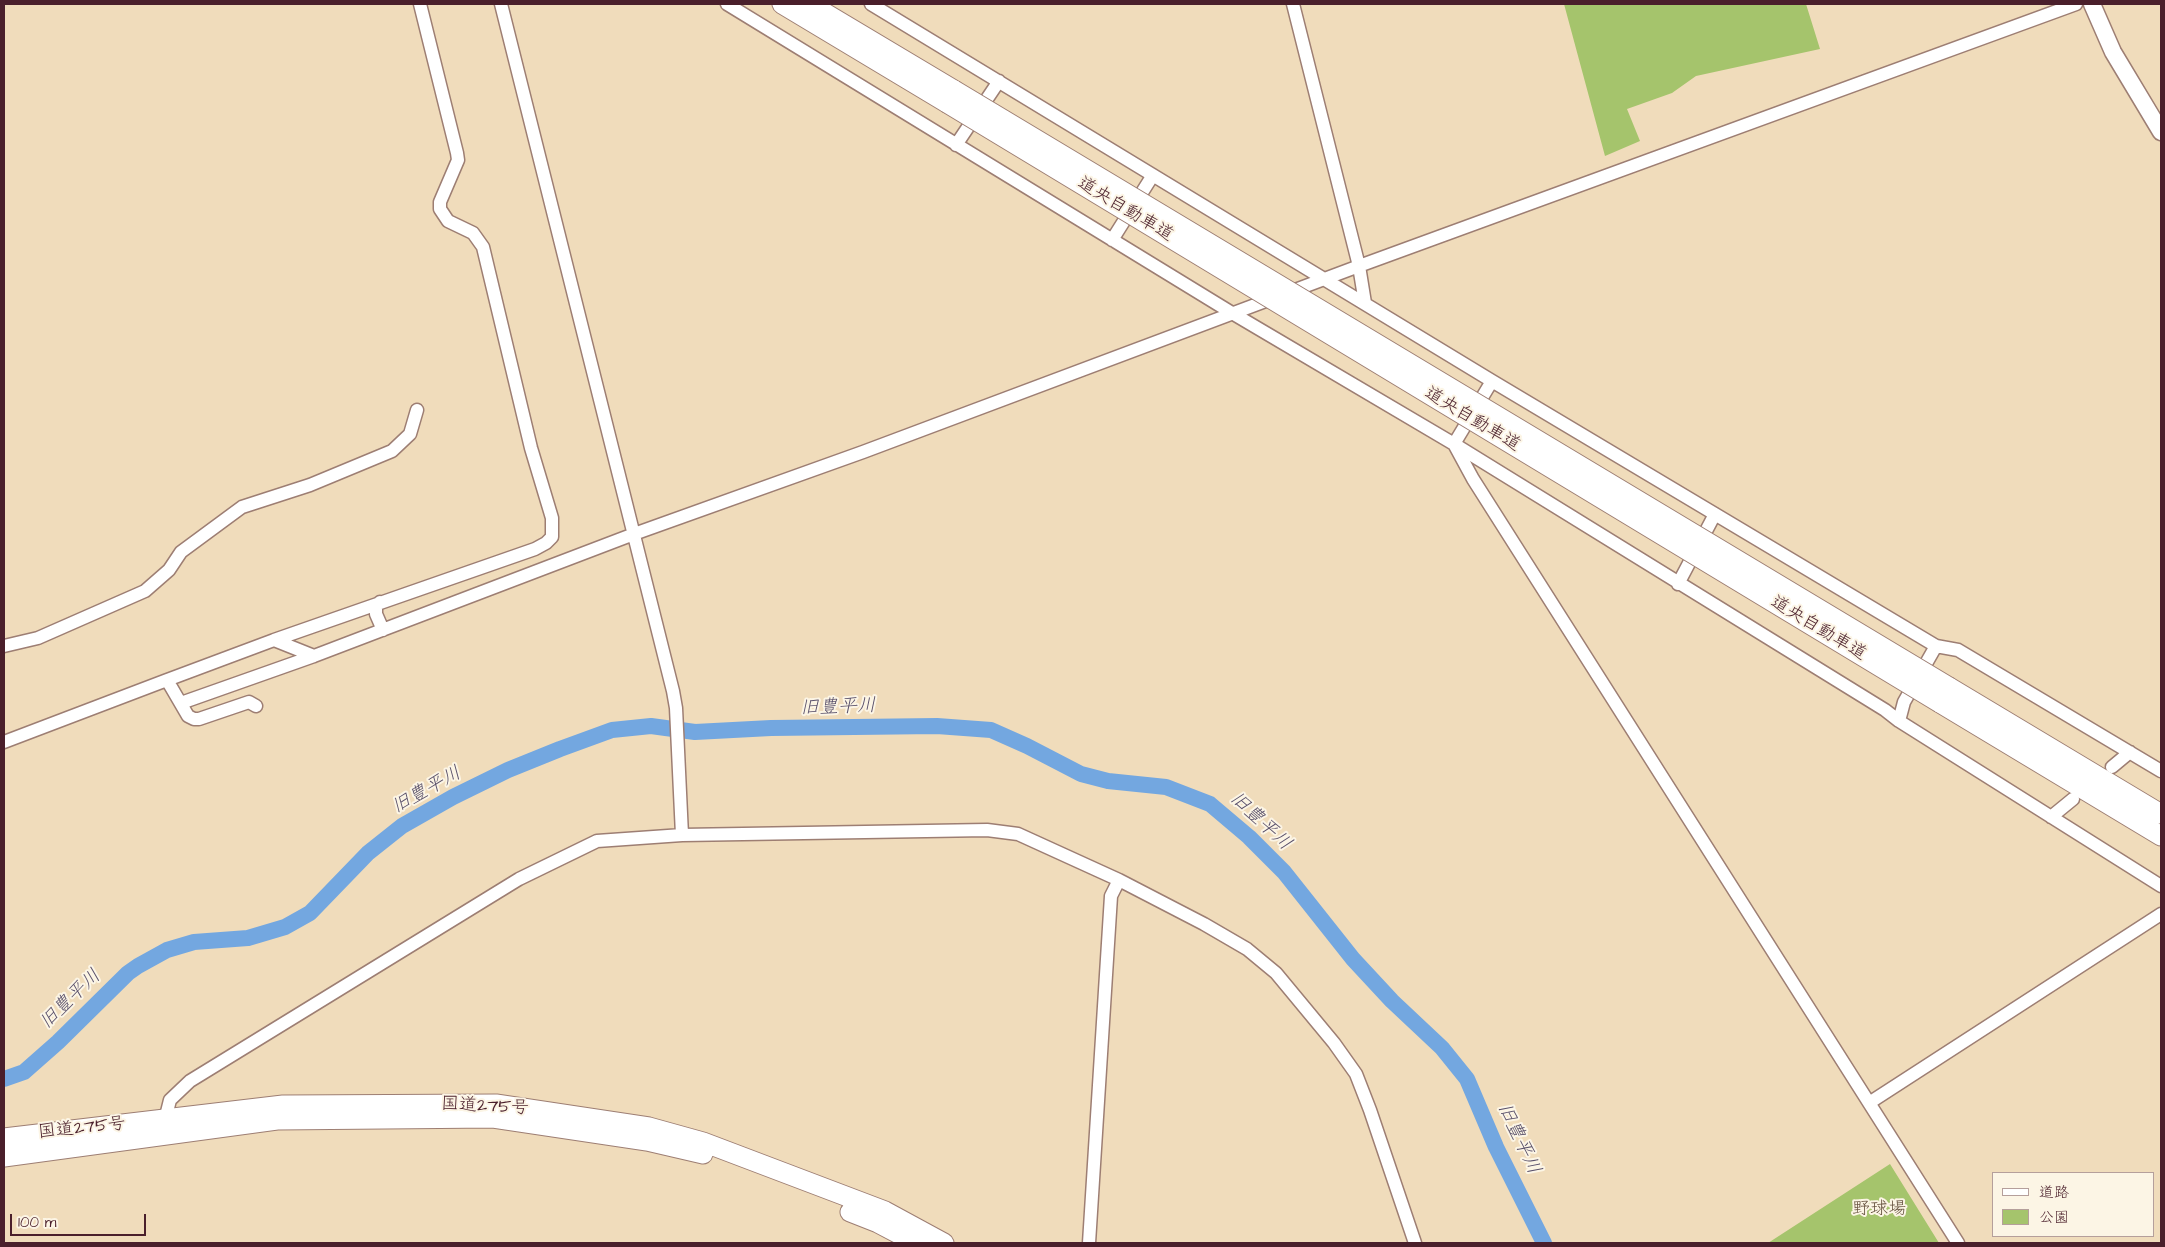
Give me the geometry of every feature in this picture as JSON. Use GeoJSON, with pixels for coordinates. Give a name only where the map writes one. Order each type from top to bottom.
{"type":"FeatureCollection","features":[{"type":"Feature","properties":{"kind":"highway","name":"道央自動車道"},"geometry":{"type":"LineString","coordinates":[[782,4],[951,97],[1944,695],[2161,836]]}},
{"type":"Feature","properties":{"kind":"highway","name":"道央自動車道"},"geometry":{"type":"LineString","coordinates":[[810,4],[951,97]]}},
{"type":"Feature","properties":{"kind":"highway","name":"道央自動車道"},"geometry":{"type":"LineString","coordinates":[[1944,695],[2161,814]]}},
{"type":"Feature","properties":{"kind":"highway","name":"国道275号"},"geometry":{"type":"LineString","coordinates":[[4,1157],[283,1105],[496,1104],[650,1127],[703,1142],[885,1212],[944,1243]]}},
{"type":"Feature","properties":{"kind":"highway","name":"国道275号"},"geometry":{"type":"LineString","coordinates":[[4,1138],[277,1120],[503,1119],[647,1141],[696,1152],[878,1223],[916,1243]]}},
{"type":"Feature","properties":{"kind":"main road"},"geometry":{"type":"LineString","coordinates":[[2092,4],[2114,52],[2161,132]]}},
{"type":"Feature","properties":{"kind":"street"},"geometry":{"type":"LineString","coordinates":[[4,742],[274,640],[535,549],[552,537],[553,528],[508,356],[483,247],[473,233],[448,221],[440,209],[440,202],[458,160],[420,4]]}},
{"type":"Feature","properties":{"kind":"street"},"geometry":{"type":"LineString","coordinates":[[501,4],[676,708],[682,835]]}},
{"type":"Feature","properties":{"kind":"street"},"geometry":{"type":"LineString","coordinates":[[727,4],[1232,313],[1454,444],[1885,710],[1899,722],[2161,886]]}},
{"type":"Feature","properties":{"kind":"street"},"geometry":{"type":"LineString","coordinates":[[871,4],[1492,381],[1936,646],[1958,650],[2161,771]]}},
{"type":"Feature","properties":{"kind":"street"},"geometry":{"type":"LineString","coordinates":[[1293,4],[1359,266],[1366,303]]}},
{"type":"Feature","properties":{"kind":"street"},"geometry":{"type":"LineString","coordinates":[[181,703],[314,656],[634,534],[863,452],[1359,266],[2076,4]]}},
{"type":"Feature","properties":{"kind":"street"},"geometry":{"type":"LineString","coordinates":[[956,145],[998,81]]}},
{"type":"Feature","properties":{"kind":"street"},"geometry":{"type":"LineString","coordinates":[[1112,240],[1153,175]]}},
{"type":"Feature","properties":{"kind":"street"},"geometry":{"type":"LineString","coordinates":[[1454,444],[1492,381]]}},
{"type":"Feature","properties":{"kind":"street"},"geometry":{"type":"LineString","coordinates":[[4,646],[38,638],[145,592],[169,570],[182,552],[242,507],[310,485],[392,451],[410,434],[417,410]]}},
{"type":"Feature","properties":{"kind":"street"},"geometry":{"type":"LineString","coordinates":[[1454,444],[1472,479],[1958,1243]]}},
{"type":"Feature","properties":{"kind":"street"},"geometry":{"type":"LineString","coordinates":[[1678,584],[1715,514]]}},
{"type":"Feature","properties":{"kind":"street"},"geometry":{"type":"LineString","coordinates":[[380,602],[375,610],[383,630]]}},
{"type":"Feature","properties":{"kind":"street"},"geometry":{"type":"LineString","coordinates":[[274,640],[314,656]]}},
{"type":"Feature","properties":{"kind":"street"},"geometry":{"type":"LineString","coordinates":[[1899,722],[1904,702],[1936,646]]}},
{"type":"Feature","properties":{"kind":"street"},"geometry":{"type":"LineString","coordinates":[[166,680],[188,716],[199,719],[249,702],[256,706]]}},
{"type":"Feature","properties":{"kind":"street"},"geometry":{"type":"LineString","coordinates":[[2112,767],[2130,752]]}},
{"type":"Feature","properties":{"kind":"street"},"geometry":{"type":"LineString","coordinates":[[2051,817],[2073,799]]}},
{"type":"Feature","properties":{"kind":"street"},"geometry":{"type":"LineString","coordinates":[[166,1128],[170,1100],[190,1081],[519,880],[597,841],[682,835],[986,830],[1018,834],[1119,880],[1204,924],[1247,949],[1276,973],[1317,1022],[1356,1074],[1415,1243]]}},
{"type":"Feature","properties":{"kind":"street"},"geometry":{"type":"LineString","coordinates":[[1090,1243],[1111,896],[1119,880]]}},
{"type":"Feature","properties":{"kind":"street"},"geometry":{"type":"LineString","coordinates":[[1869,1103],[2161,914]]}},
{"type":"Feature","properties":{"kind":"green space"},"geometry":{"type":"Polygon","coordinates":[[[1564,4],[1806,4],[1820,49],[1696,76],[1672,93],[1627,109],[1640,141],[1605,156],[1564,4]]]}},
{"type":"Feature","properties":{"kind":"green space","name":"野球場"},"geometry":{"type":"Polygon","coordinates":[[[1890,1164],[1939,1243],[1768,1243],[1890,1164]]]}},
{"type":"Feature","properties":{"kind":"waterway","name":"旧豊平川"},"geometry":{"type":"LineString","coordinates":[[4,1079],[24,1072],[58,1042],[128,973],[138,966],[167,950],[194,942],[248,938],[285,927],[310,913],[368,853],[402,826],[453,797],[508,770],[612,730],[651,726],[695,732],[771,728],[937,726],[991,730],[1081,774],[1108,781],[1166,787],[1210,804],[1249,837],[1284,872],[1353,959],[1392,1001],[1442,1048],[1467,1079],[1496,1147],[1544,1243]]}}]}
